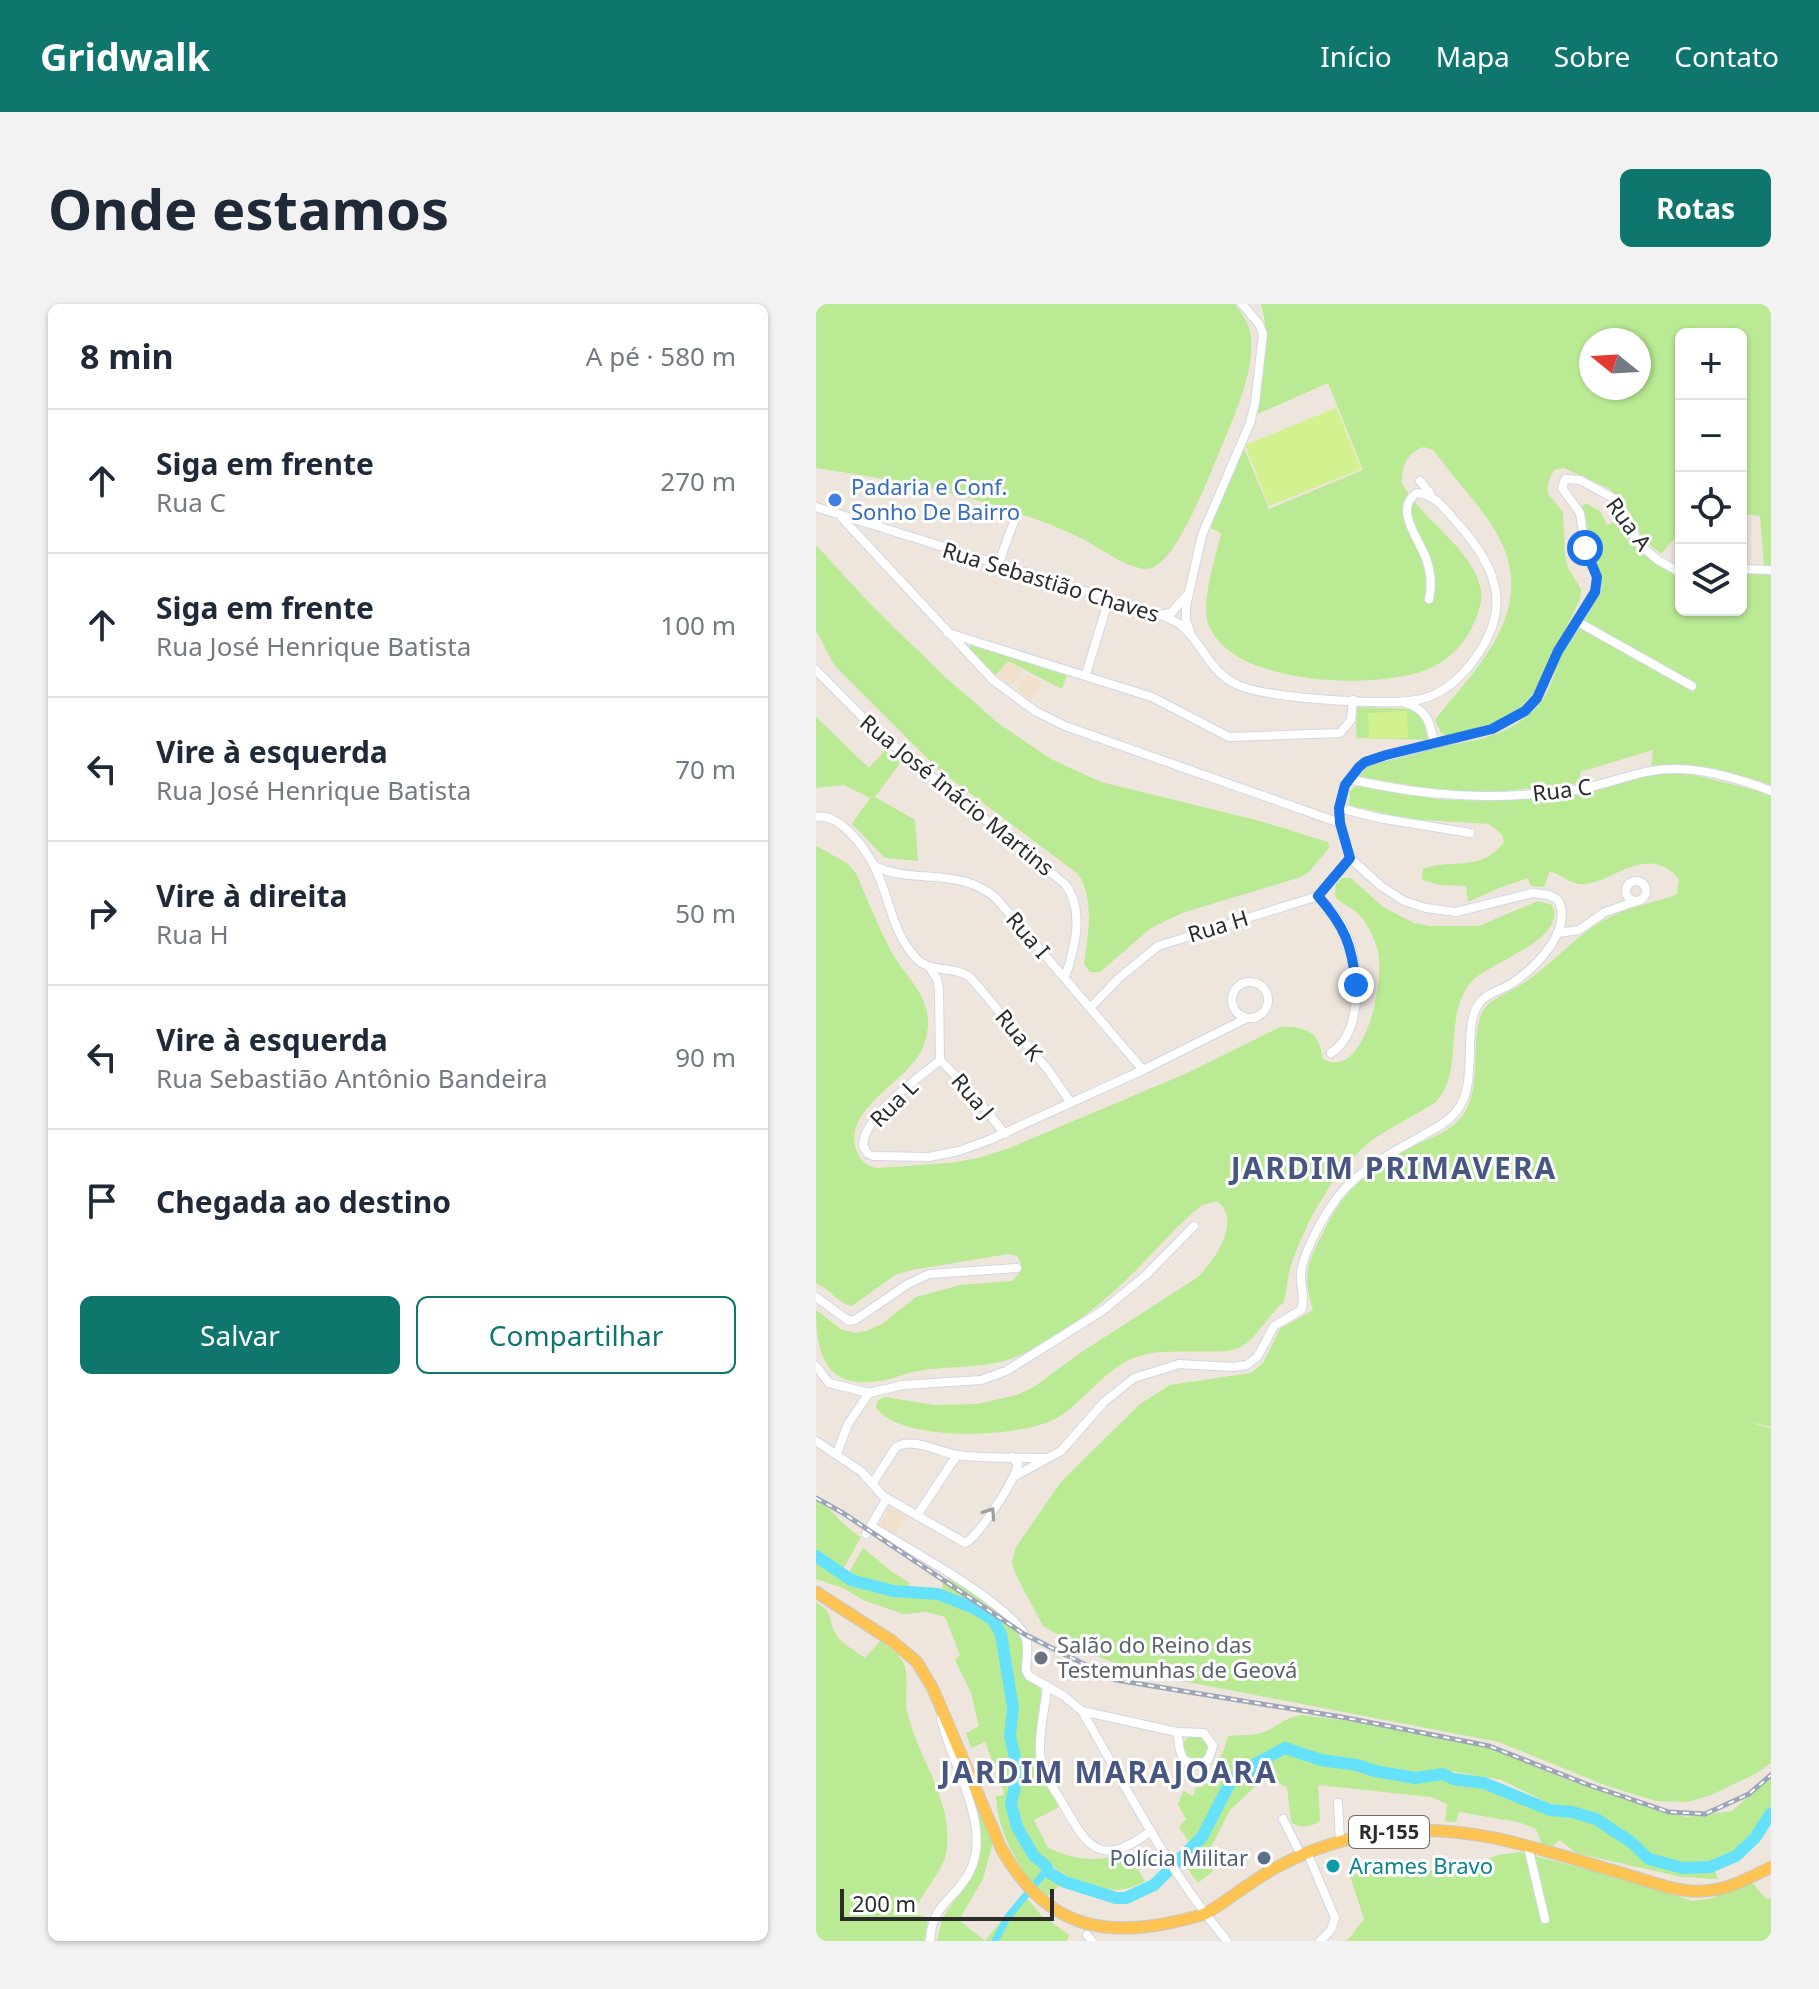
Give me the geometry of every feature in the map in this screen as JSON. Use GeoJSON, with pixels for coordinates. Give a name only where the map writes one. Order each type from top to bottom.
{"type":"FeatureCollection","features":[{"type":"Feature","properties":{"kind":"main road","name":"RJ-155"},"geometry":{"type":"LineString","coordinates":[[816,1592],[908,1653],[928,1678],[951,1740],[1001,1848],[1028,1891],[1060,1921],[1090,1938],[1148,1937],[1166,1932],[1204,1914],[1269,1871],[1304,1853],[1340,1841],[1410,1830],[1472,1832],[1688,1891],[1723,1888],[1771,1867]]}},
{"type":"Feature","properties":{"kind":"street"},"geometry":{"type":"LineString","coordinates":[[1194,639],[1185,615],[1202,535],[1245,436],[1255,403],[1263,334],[1259,324],[1242,304]]}},
{"type":"Feature","properties":{"kind":"street","name":"Rua A"},"geometry":{"type":"LineString","coordinates":[[1578,622],[1598,582],[1585,548],[1580,513],[1562,488],[1565,479],[1575,478],[1615,499],[1640,545],[1675,570]]}},
{"type":"Feature","properties":{"kind":"street","name":"Rua Sebastião Chaves"},"geometry":{"type":"LineString","coordinates":[[816,507],[1161,615],[1180,624],[1213,667],[1233,683],[1245,688],[1270,693],[1392,702],[1427,698],[1457,679],[1480,651],[1494,628],[1497,615],[1496,587],[1485,564],[1465,532],[1420,481]]}},
{"type":"Feature","properties":{"kind":"street"},"geometry":{"type":"LineString","coordinates":[[1429,599],[1431,577],[1406,510],[1409,499],[1417,493],[1433,497]]}},
{"type":"Feature","properties":{"kind":"street"},"geometry":{"type":"LineString","coordinates":[[998,565],[1017,513]]}},
{"type":"Feature","properties":{"kind":"street"},"geometry":{"type":"LineString","coordinates":[[839,516],[998,685],[1035,711],[1065,726],[1340,823]]}},
{"type":"Feature","properties":{"kind":"street"},"geometry":{"type":"LineString","coordinates":[[1747,569],[1771,570]]}},
{"type":"Feature","properties":{"kind":"street"},"geometry":{"type":"LineString","coordinates":[[1161,615],[1176,609],[1189,591]]}},
{"type":"Feature","properties":{"kind":"street"},"geometry":{"type":"LineString","coordinates":[[1086,674],[1109,599]]}},
{"type":"Feature","properties":{"kind":"street"},"geometry":{"type":"LineString","coordinates":[[1015,1476],[1061,1451],[1104,1402],[1134,1378],[1179,1364],[1233,1367],[1256,1360],[1274,1326],[1301,1310],[1304,1302],[1300,1277],[1302,1265],[1331,1205],[1363,1171],[1442,1124],[1457,1111],[1468,1080],[1473,1020],[1478,1005],[1487,995],[1505,987],[1538,961],[1557,933],[1562,922],[1562,909],[1553,896],[1528,894],[1466,912],[1426,908],[1404,901],[1392,893],[1350,858],[1339,808],[1349,779],[1365,762],[1492,729],[1525,711],[1537,698],[1558,651],[1578,622],[1692,686]]}},
{"type":"Feature","properties":{"kind":"street"},"geometry":{"type":"LineString","coordinates":[[948,633],[1152,697],[1220,734],[1236,738],[1340,733],[1351,720],[1353,700]]}},
{"type":"Feature","properties":{"kind":"street","name":"Rua José Inácio Martins"},"geometry":{"type":"LineString","coordinates":[[816,670],[862,719],[906,757],[1065,884],[1073,898],[1077,919],[1065,977]]}},
{"type":"Feature","properties":{"kind":"street"},"geometry":{"type":"LineString","coordinates":[[1392,702],[1408,704],[1424,712],[1432,726],[1434,744]]}},
{"type":"Feature","properties":{"kind":"street","name":"Rua C"},"geometry":{"type":"LineString","coordinates":[[1349,779],[1437,795],[1487,798],[1589,788],[1636,774],[1672,768],[1701,771],[1771,791]]}},
{"type":"Feature","properties":{"kind":"street"},"geometry":{"type":"LineString","coordinates":[[1339,808],[1470,833]]}},
{"type":"Feature","properties":{"kind":"street"},"geometry":{"type":"LineString","coordinates":[[816,817],[827,816],[837,821],[874,866],[903,941],[937,979],[940,1060]]}},
{"type":"Feature","properties":{"kind":"street"},"geometry":{"type":"LineString","coordinates":[[1331,1053],[1341,1047],[1351,1029],[1356,985],[1348,939],[1342,924],[1318,896],[1350,858]]}},
{"type":"Feature","properties":{"kind":"street","name":"Rua I"},"geometry":{"type":"LineString","coordinates":[[874,866],[893,873],[958,879],[985,889],[1143,1070]]}},
{"type":"Feature","properties":{"kind":"street"},"geometry":{"type":"LineString","coordinates":[[879,882],[883,874],[893,873]]}},
{"type":"Feature","properties":{"kind":"street","name":"Rua H"},"geometry":{"type":"LineString","coordinates":[[1091,1007],[1119,978],[1158,946],[1318,896]]}},
{"type":"Feature","properties":{"kind":"street"},"geometry":{"type":"LineString","coordinates":[[1557,933],[1579,930],[1605,912],[1637,901]]}},
{"type":"Feature","properties":{"kind":"street"},"geometry":{"type":"LineString","coordinates":[[930,968],[950,969]]}},
{"type":"Feature","properties":{"kind":"street"},"geometry":{"type":"LineString","coordinates":[[939,989],[942,977],[950,969]]}},
{"type":"Feature","properties":{"kind":"street","name":"Rua K"},"geometry":{"type":"LineString","coordinates":[[950,969],[971,978],[1007,1019],[1071,1103]]}},
{"type":"Feature","properties":{"kind":"street"},"geometry":{"type":"LineString","coordinates":[[1005,1134],[1261,1014],[1268,1004],[1265,989],[1254,982],[1242,984],[1233,998],[1236,1010],[1247,1018]]}},
{"type":"Feature","properties":{"kind":"street","name":"Rua L"},"geometry":{"type":"LineString","coordinates":[[940,1060],[873,1121],[863,1140],[865,1151],[882,1158],[929,1157],[959,1151],[1005,1134]]}},
{"type":"Feature","properties":{"kind":"street","name":"Rua J"},"geometry":{"type":"LineString","coordinates":[[940,1060],[969,1089],[1005,1134]]}},
{"type":"Feature","properties":{"kind":"street"},"geometry":{"type":"LineString","coordinates":[[816,1366],[829,1383],[869,1393],[903,1385],[981,1380],[1006,1371],[1102,1311],[1146,1275],[1194,1226]]}},
{"type":"Feature","properties":{"kind":"street"},"geometry":{"type":"LineString","coordinates":[[816,1297],[849,1321],[929,1274],[1017,1268]]}},
{"type":"Feature","properties":{"kind":"street"},"geometry":{"type":"LineString","coordinates":[[837,1453],[848,1424],[869,1393]]}},
{"type":"Feature","properties":{"kind":"street"},"geometry":{"type":"LineString","coordinates":[[816,1441],[862,1472],[887,1498],[961,1542],[972,1539],[1015,1476],[1018,1464],[1012,1457]]}},
{"type":"Feature","properties":{"kind":"street"},"geometry":{"type":"LineString","coordinates":[[872,1484],[896,1447],[903,1444],[916,1444],[957,1455],[1045,1458]]}},
{"type":"Feature","properties":{"kind":"street"},"geometry":{"type":"LineString","coordinates":[[918,1514],[957,1455]]}},
{"type":"Feature","properties":{"kind":"street"},"geometry":{"type":"LineString","coordinates":[[887,1498],[868,1530],[1002,1609],[1024,1634],[1027,1643],[1026,1670],[1082,1711],[1151,1831],[1204,1914],[1227,1941]]}},
{"type":"Feature","properties":{"kind":"street"},"geometry":{"type":"LineString","coordinates":[[1043,1685],[1041,1761],[1080,1835],[1090,1846],[1113,1850],[1133,1844],[1151,1831]]}},
{"type":"Feature","properties":{"kind":"street"},"geometry":{"type":"LineString","coordinates":[[1082,1711],[1177,1732],[1199,1732],[1208,1737],[1213,1748],[1208,1760],[1196,1765],[1184,1760],[1180,1754],[1177,1732]]}},
{"type":"Feature","properties":{"kind":"street"},"geometry":{"type":"LineString","coordinates":[[930,1941],[937,1913],[969,1874],[975,1851],[974,1817],[951,1740]]}},
{"type":"Feature","properties":{"kind":"street"},"geometry":{"type":"LineString","coordinates":[[1338,1803],[1340,1841]]}},
{"type":"Feature","properties":{"kind":"street"},"geometry":{"type":"LineString","coordinates":[[1283,1819],[1304,1853],[1335,1918],[1331,1930],[1320,1941]]}},
{"type":"Feature","properties":{"kind":"street"},"geometry":{"type":"LineString","coordinates":[[1528,1847],[1545,1919]]}},
{"type":"Feature","properties":{"kind":"shaded area"},"geometry":{"type":"Polygon","coordinates":[[[1008,661],[1022,670],[1019,676],[1024,679],[1028,674],[1042,685],[1031,700],[1017,690],[1021,684],[1015,680],[1011,686],[998,676],[1008,661]]]}},
{"type":"Feature","properties":{"kind":"shaded area"},"geometry":{"type":"Polygon","coordinates":[[[891,1507],[907,1516],[895,1535],[879,1525],[891,1507]]]}},
{"type":"Feature","properties":{"kind":"green space"},"geometry":{"type":"Polygon","coordinates":[[[816,304],[1235,304],[1247,322],[1251,351],[1231,424],[1186,527],[1165,558],[1147,569],[1128,564],[1079,537],[1016,512],[950,493],[816,468],[816,304]]]}},
{"type":"Feature","properties":{"kind":"green space"},"geometry":{"type":"Polygon","coordinates":[[[1261,304],[1771,304],[1771,567],[1764,567],[1760,516],[1747,515],[1747,328],[1675,328],[1675,538],[1661,554],[1643,539],[1627,508],[1610,489],[1564,468],[1554,470],[1548,483],[1548,494],[1563,512],[1565,555],[1568,568],[1581,589],[1580,599],[1541,681],[1512,714],[1493,724],[1452,736],[1441,733],[1435,720],[1495,640],[1511,596],[1510,571],[1503,546],[1491,524],[1433,450],[1424,447],[1407,460],[1402,483],[1468,561],[1481,590],[1477,617],[1460,646],[1448,658],[1426,670],[1373,680],[1305,678],[1272,671],[1244,660],[1221,644],[1208,623],[1206,603],[1221,533],[1208,527],[1244,448],[1269,509],[1363,470],[1328,383],[1255,415],[1265,331],[1261,304]]]}},
{"type":"Feature","properties":{"kind":"green space"},"geometry":{"type":"Polygon","coordinates":[[[1336,408],[1361,469],[1269,506],[1245,445],[1336,408]]]}},
{"type":"Feature","properties":{"kind":"green space"},"geometry":{"type":"Polygon","coordinates":[[[1586,503],[1601,512],[1607,525],[1623,519],[1640,550],[1675,573],[1675,616],[1747,616],[1747,573],[1771,575],[1771,785],[1712,770],[1651,766],[1653,750],[1580,772],[1581,783],[1496,792],[1456,793],[1360,777],[1359,771],[1380,760],[1476,740],[1521,721],[1544,697],[1562,652],[1578,626],[1693,692],[1696,686],[1580,622],[1597,593],[1580,508],[1586,503]]]}},
{"type":"Feature","properties":{"kind":"green space"},"geometry":{"type":"Polygon","coordinates":[[[816,545],[872,606],[943,675],[998,723],[1051,759],[1101,782],[1260,821],[1328,842],[1329,848],[1301,877],[1182,913],[1151,928],[1100,972],[1090,972],[1084,964],[1088,929],[1087,895],[1078,874],[939,770],[834,665],[816,630],[816,545]]]}},
{"type":"Feature","properties":{"kind":"green space"},"geometry":{"type":"Polygon","coordinates":[[[972,642],[1069,670],[1062,689],[1008,661],[994,677],[969,650],[972,642]]]}},
{"type":"Feature","properties":{"kind":"green space"},"geometry":{"type":"Polygon","coordinates":[[[1357,707],[1413,709],[1423,719],[1428,740],[1356,738],[1357,707]]]}},
{"type":"Feature","properties":{"kind":"green space"},"geometry":{"type":"Polygon","coordinates":[[[1407,711],[1408,738],[1369,739],[1368,713],[1407,711]]]}},
{"type":"Feature","properties":{"kind":"green space"},"geometry":{"type":"Polygon","coordinates":[[[816,717],[869,768],[886,749],[901,762],[875,797],[915,820],[918,861],[885,858],[852,824],[870,798],[844,785],[816,788],[816,717]]]}},
{"type":"Feature","properties":{"kind":"green space"},"geometry":{"type":"Polygon","coordinates":[[[1672,773],[1695,775],[1771,794],[1771,1427],[1745,1420],[1771,1429],[1771,1763],[1711,1795],[1688,1802],[1656,1801],[1607,1786],[1499,1742],[1141,1673],[1094,1655],[1043,1626],[1012,1562],[1016,1547],[1061,1482],[1140,1404],[1170,1385],[1251,1373],[1263,1363],[1280,1329],[1313,1310],[1307,1280],[1309,1263],[1331,1218],[1348,1193],[1380,1165],[1448,1129],[1466,1109],[1474,1083],[1478,1028],[1487,1005],[1530,978],[1606,919],[1677,894],[1679,879],[1668,869],[1656,864],[1644,864],[1585,884],[1550,871],[1544,887],[1531,886],[1528,878],[1468,902],[1466,886],[1422,880],[1423,869],[1486,858],[1504,842],[1502,834],[1489,824],[1409,819],[1352,806],[1349,804],[1350,791],[1356,786],[1436,799],[1486,801],[1588,793],[1644,776],[1672,773]]]}},
{"type":"Feature","properties":{"kind":"green space"},"geometry":{"type":"Polygon","coordinates":[[[816,846],[847,863],[856,873],[886,942],[920,994],[928,1016],[928,1030],[917,1058],[867,1109],[858,1123],[854,1138],[858,1154],[866,1164],[877,1168],[949,1163],[979,1158],[1012,1147],[1185,1074],[1280,1027],[1306,1030],[1318,1042],[1323,1059],[1338,1062],[1351,1056],[1370,1023],[1379,981],[1379,962],[1366,923],[1335,896],[1336,884],[1342,878],[1351,878],[1383,907],[1414,923],[1430,926],[1479,926],[1538,901],[1552,905],[1554,917],[1549,929],[1539,939],[1473,980],[1463,994],[1458,1009],[1450,1074],[1445,1089],[1436,1102],[1363,1148],[1337,1176],[1316,1209],[1299,1245],[1290,1267],[1283,1303],[1241,1347],[1139,1356],[1114,1369],[1062,1414],[1034,1426],[986,1433],[933,1432],[890,1419],[876,1408],[878,1400],[885,1397],[934,1405],[977,1404],[1017,1395],[1034,1387],[1080,1353],[1198,1277],[1218,1251],[1227,1229],[1227,1219],[1217,1201],[1202,1205],[1099,1304],[1060,1333],[1018,1356],[991,1364],[922,1370],[879,1381],[847,1380],[836,1374],[822,1354],[816,1310],[841,1329],[855,1333],[866,1331],[882,1324],[916,1297],[960,1285],[1012,1281],[1018,1275],[1021,1263],[1017,1256],[1008,1254],[912,1270],[895,1275],[852,1306],[816,1284],[816,846]]]}},
{"type":"Feature","properties":{"kind":"green space"},"geometry":{"type":"Polygon","coordinates":[[[816,1500],[861,1537],[842,1571],[816,1552],[816,1500]]]}},
{"type":"Feature","properties":{"kind":"green space"},"geometry":{"type":"Polygon","coordinates":[[[863,1548],[910,1583],[908,1586],[920,1588],[895,1591],[847,1576],[863,1548]]]}},
{"type":"Feature","properties":{"kind":"green space"},"geometry":{"type":"Polygon","coordinates":[[[816,1560],[850,1580],[877,1591],[939,1597],[976,1613],[989,1623],[1002,1649],[1007,1680],[1007,1741],[1015,1772],[1010,1802],[1014,1830],[1033,1861],[1062,1883],[1044,1899],[1019,1864],[1001,1824],[996,1796],[1004,1795],[1004,1792],[985,1742],[971,1748],[966,1733],[979,1726],[971,1693],[955,1660],[960,1655],[945,1617],[926,1612],[903,1614],[863,1600],[843,1588],[816,1579],[816,1560]]]}},
{"type":"Feature","properties":{"kind":"green space"},"geometry":{"type":"Polygon","coordinates":[[[949,1578],[991,1604],[1018,1629],[1026,1653],[1027,1678],[1042,1690],[1037,1756],[1059,1807],[1034,1820],[1048,1848],[1087,1859],[1128,1853],[1145,1881],[1121,1889],[1090,1885],[1057,1870],[1028,1842],[1017,1817],[1016,1799],[1022,1773],[1014,1744],[1014,1689],[1005,1637],[990,1614],[942,1592],[943,1583],[949,1578]]]}},
{"type":"Feature","properties":{"kind":"green space"},"geometry":{"type":"Polygon","coordinates":[[[816,1602],[826,1610],[837,1636],[846,1645],[865,1658],[880,1641],[898,1656],[905,1667],[907,1711],[939,1795],[947,1829],[947,1847],[942,1865],[915,1913],[928,1918],[924,1941],[816,1941],[816,1602]]]}},
{"type":"Feature","properties":{"kind":"green space"},"geometry":{"type":"Polygon","coordinates":[[[1302,1715],[1364,1723],[1486,1747],[1573,1782],[1686,1817],[1732,1811],[1771,1777],[1771,1808],[1739,1848],[1726,1858],[1684,1863],[1652,1856],[1603,1817],[1546,1802],[1502,1780],[1444,1770],[1420,1776],[1400,1770],[1369,1768],[1355,1761],[1348,1762],[1290,1745],[1272,1748],[1264,1757],[1232,1775],[1191,1845],[1179,1827],[1186,1819],[1178,1804],[1183,1791],[1193,1796],[1196,1788],[1202,1787],[1224,1750],[1228,1736],[1262,1733],[1287,1719],[1302,1715]]]}},
{"type":"Feature","properties":{"kind":"green space"},"geometry":{"type":"Polygon","coordinates":[[[1200,1734],[1211,1749],[1201,1762],[1188,1760],[1184,1743],[1188,1737],[1200,1734]]]}},
{"type":"Feature","properties":{"kind":"green space"},"geometry":{"type":"Polygon","coordinates":[[[949,1738],[993,1842],[983,1879],[959,1920],[985,1941],[937,1941],[947,1911],[972,1876],[979,1858],[981,1840],[975,1806],[949,1738]]]}},
{"type":"Feature","properties":{"kind":"green space"},"geometry":{"type":"Polygon","coordinates":[[[1280,1752],[1296,1754],[1307,1762],[1373,1773],[1424,1780],[1441,1777],[1490,1791],[1548,1814],[1586,1819],[1609,1832],[1650,1864],[1671,1870],[1694,1873],[1732,1862],[1715,1871],[1718,1879],[1682,1877],[1576,1853],[1560,1840],[1552,1846],[1542,1845],[1536,1829],[1518,1822],[1459,1812],[1456,1822],[1445,1821],[1447,1804],[1431,1797],[1318,1785],[1320,1821],[1302,1826],[1291,1822],[1287,1787],[1265,1777],[1230,1810],[1209,1851],[1213,1871],[1198,1883],[1181,1860],[1206,1835],[1229,1786],[1280,1752]]]}},
{"type":"Feature","properties":{"kind":"green space"},"geometry":{"type":"Polygon","coordinates":[[[1520,1852],[1692,1901],[1713,1898],[1751,1881],[1766,1899],[1771,1898],[1771,1941],[1347,1941],[1364,1919],[1350,1876],[1399,1862],[1438,1872],[1520,1852]]]}},
{"type":"Feature","properties":{"kind":"green space"},"geometry":{"type":"Polygon","coordinates":[[[1023,1894],[1041,1915],[1069,1935],[1067,1941],[985,1941],[1023,1894]]]}},
{"type":"Feature","properties":{"kind":"waterway"},"geometry":{"type":"LineString","coordinates":[[816,1556],[851,1580],[893,1591],[938,1594],[976,1609],[993,1620],[1001,1634],[1013,1708],[1010,1736],[1018,1772],[1011,1804],[1017,1827],[1034,1856],[1046,1866],[1048,1872],[1065,1882],[1116,1898],[1126,1898],[1154,1885],[1202,1837],[1233,1777],[1247,1774],[1255,1764],[1285,1748],[1321,1760],[1375,1771],[1415,1778],[1443,1774],[1453,1779],[1484,1783],[1550,1810],[1596,1819],[1631,1842],[1649,1859],[1683,1868],[1710,1867],[1736,1856],[1755,1838],[1771,1813]]}},
{"type":"Feature","properties":{"kind":"waterway"},"geometry":{"type":"LineString","coordinates":[[995,1941],[1007,1918],[1045,1872]]}},
{"type":"Feature","properties":{"kind":"railway"},"geometry":{"type":"LineString","coordinates":[[816,1498],[1024,1634],[1116,1680],[1347,1718],[1489,1746],[1669,1812],[1705,1814],[1749,1794],[1771,1775]]}},
{"type":"Feature","properties":{"kind":"place","name":"Padaria e Conf. Sonho De Bairro"},"geometry":{"type":"Point","coordinates":[835,500]}},
{"type":"Feature","properties":{"kind":"place","name":"Salão do Reino das Testemunhas de Geová"},"geometry":{"type":"Point","coordinates":[1041,1658]}},
{"type":"Feature","properties":{"kind":"place","name":"Polícia Militar"},"geometry":{"type":"Point","coordinates":[1264,1858]}},
{"type":"Feature","properties":{"kind":"place","name":"Arames Bravo"},"geometry":{"type":"Point","coordinates":[1333,1866]}},
{"type":"Feature","properties":{"kind":"district","name":"JARDIM PRIMAVERA"},"geometry":{"type":"Point","coordinates":[1394,1169]}},
{"type":"Feature","properties":{"kind":"district","name":"JARDIM MARAJOARA"},"geometry":{"type":"Point","coordinates":[1109,1773]}},
{"type":"Feature","properties":{"kind":"route"},"geometry":{"type":"LineString","coordinates":[[1356,985],[1353,956],[1342,924],[1318,896],[1350,858],[1339,817],[1345,785],[1365,762],[1474,735],[1525,711],[1544,687],[1558,651],[1595,592],[1597,577],[1585,548]]}}]}
